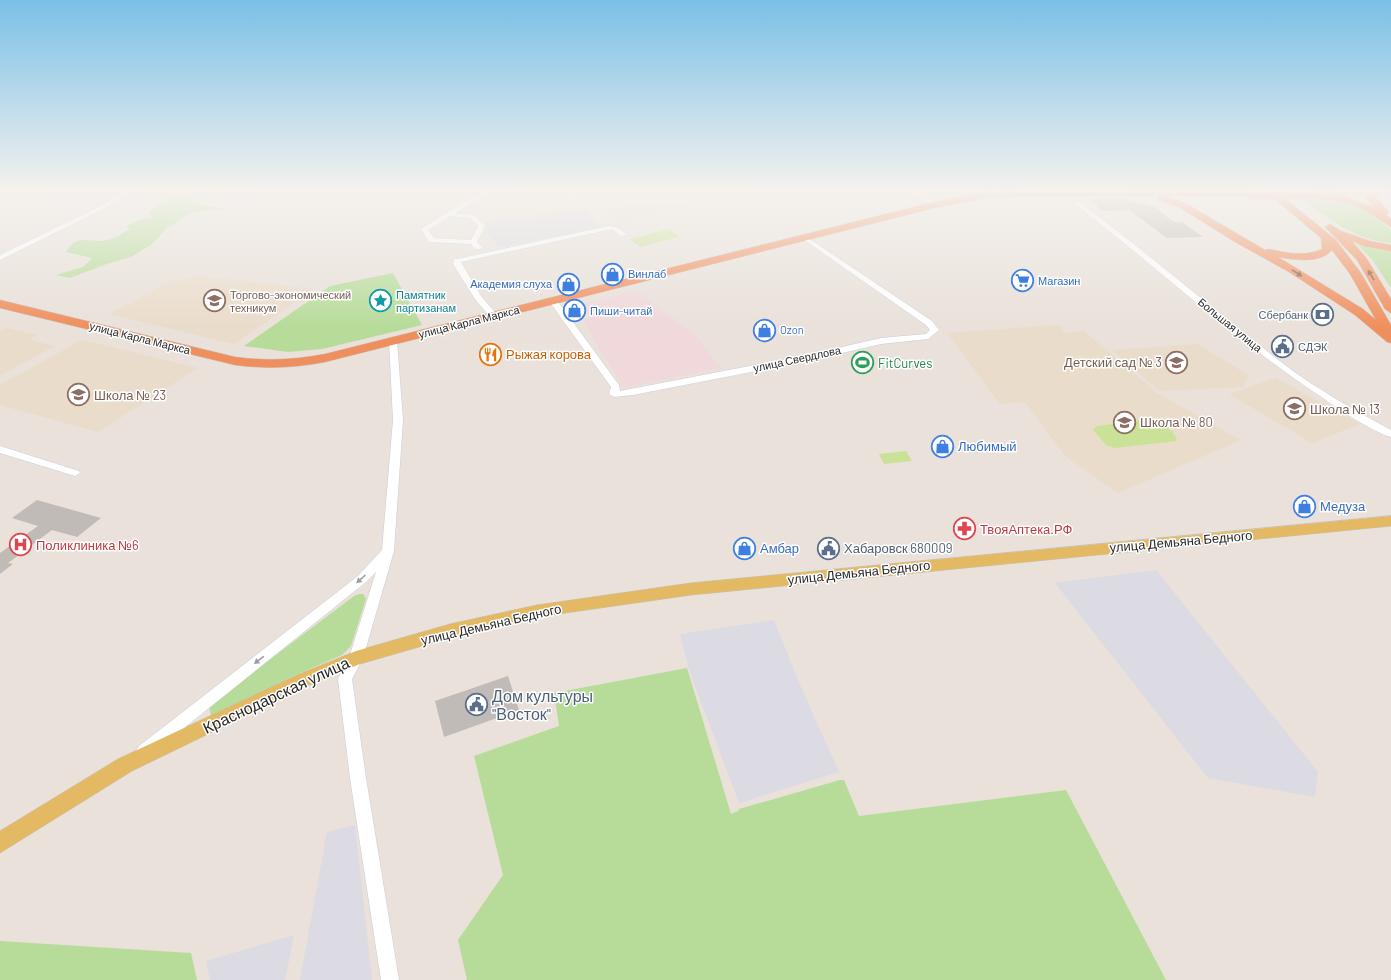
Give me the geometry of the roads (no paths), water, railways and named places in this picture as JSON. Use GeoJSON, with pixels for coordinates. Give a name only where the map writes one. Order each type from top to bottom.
{"type":"FeatureCollection","features":[{"type":"Feature","properties":{"kind":"highway","name":"улица Карла Маркса"},"geometry":{"type":"LineString","coordinates":[[0,304],[210,356],[253,364],[308,361],[814,236]]}},
{"type":"Feature","properties":{"kind":"highway"},"geometry":{"type":"LineString","coordinates":[[1232,236],[1293,270],[1359,312],[1391,338]]}},
{"type":"Feature","properties":{"kind":"highway"},"geometry":{"type":"LineString","coordinates":[[1239,236],[1263,251],[1289,256],[1321,253],[1328,248],[1326,236]]}},
{"type":"Feature","properties":{"kind":"highway"},"geometry":{"type":"LineString","coordinates":[[1326,236],[1345,258],[1391,338]]}},
{"type":"Feature","properties":{"kind":"highway"},"geometry":{"type":"LineString","coordinates":[[1339,236],[1353,248],[1362,259],[1391,309]]}},
{"type":"Feature","properties":{"kind":"highway"},"geometry":{"type":"LineString","coordinates":[[1348,236],[1357,241],[1391,248]]}},
{"type":"Feature","properties":{"kind":"main road","name":"улица Демьяна Бедного"},"geometry":{"type":"LineString","coordinates":[[356,658],[450,631],[537,611],[691,589],[1391,521]]}},
{"type":"Feature","properties":{"kind":"main road","name":"Краснодарская улица"},"geometry":{"type":"LineString","coordinates":[[0,843],[125,765],[303,680],[356,658]]}},
{"type":"Feature","properties":{"kind":"street"},"geometry":{"type":"LineString","coordinates":[[0,258],[45,236]]}},
{"type":"Feature","properties":{"kind":"street"},"geometry":{"type":"LineString","coordinates":[[429,236],[432,240],[446,242],[473,242],[485,254]]}},
{"type":"Feature","properties":{"kind":"street"},"geometry":{"type":"LineString","coordinates":[[473,242],[477,236]]}},
{"type":"Feature","properties":{"kind":"street"},"geometry":{"type":"LineString","coordinates":[[494,316],[478,297],[457,264],[457,261],[571,236]]}},
{"type":"Feature","properties":{"kind":"street","name":"Большая улица"},"geometry":{"type":"LineString","coordinates":[[1120,236],[1283,368],[1339,405],[1391,434]]}},
{"type":"Feature","properties":{"kind":"street","name":"улица Свердлова"},"geometry":{"type":"LineString","coordinates":[[553,301],[616,387],[614,394],[633,392],[812,357],[881,341],[928,336],[935,330],[929,323],[805,238]]}},
{"type":"Feature","properties":{"kind":"street","name":"Краснодарская улица"},"geometry":{"type":"LineString","coordinates":[[356,658],[388,551],[398,420],[393,341]]}},
{"type":"Feature","properties":{"kind":"street"},"geometry":{"type":"LineString","coordinates":[[0,449],[30,460],[76,473]]}},
{"type":"Feature","properties":{"kind":"street"},"geometry":{"type":"LineString","coordinates":[[125,765],[362,579],[388,551]]}},
{"type":"Feature","properties":{"kind":"street"},"geometry":{"type":"LineString","coordinates":[[356,658],[345,679],[358,778],[390,980]]}},
{"type":"Feature","properties":{"kind":"place","name":"Винлаб"},"geometry":{"type":"Point","coordinates":[613,274]}},
{"type":"Feature","properties":{"kind":"place","name":"Магазин"},"geometry":{"type":"Point","coordinates":[1023,281]}},
{"type":"Feature","properties":{"kind":"place","name":"Академия слуха"},"geometry":{"type":"Point","coordinates":[568,284]}},
{"type":"Feature","properties":{"kind":"place","name":"Торгово-экономический техникум"},"geometry":{"type":"Point","coordinates":[215,301]}},
{"type":"Feature","properties":{"kind":"place","name":"Памятник партизанам"},"geometry":{"type":"Point","coordinates":[380,301]}},
{"type":"Feature","properties":{"kind":"place","name":"Пиши-читай"},"geometry":{"type":"Point","coordinates":[575,311]}},
{"type":"Feature","properties":{"kind":"place","name":"Сбербанк"},"geometry":{"type":"Point","coordinates":[1323,315]}},
{"type":"Feature","properties":{"kind":"place","name":"Ozon"},"geometry":{"type":"Point","coordinates":[764,330]}},
{"type":"Feature","properties":{"kind":"place","name":"СДЭК"},"geometry":{"type":"Point","coordinates":[1282,347]}},
{"type":"Feature","properties":{"kind":"place","name":"Рыжая корова"},"geometry":{"type":"Point","coordinates":[491,354]}},
{"type":"Feature","properties":{"kind":"place","name":"Детский сад № 3"},"geometry":{"type":"Point","coordinates":[1177,362]}},
{"type":"Feature","properties":{"kind":"place","name":"FitCurves"},"geometry":{"type":"Point","coordinates":[862,363]}},
{"type":"Feature","properties":{"kind":"place","name":"Школа № 23"},"geometry":{"type":"Point","coordinates":[78,395]}},
{"type":"Feature","properties":{"kind":"place","name":"Школа № 13"},"geometry":{"type":"Point","coordinates":[1294,409]}},
{"type":"Feature","properties":{"kind":"place","name":"Школа № 80"},"geometry":{"type":"Point","coordinates":[1124,422]}},
{"type":"Feature","properties":{"kind":"place","name":"Любимый"},"geometry":{"type":"Point","coordinates":[942,446]}},
{"type":"Feature","properties":{"kind":"place","name":"Медуза"},"geometry":{"type":"Point","coordinates":[1305,506]}},
{"type":"Feature","properties":{"kind":"place","name":"ТвояАптека.РФ"},"geometry":{"type":"Point","coordinates":[965,529]}},
{"type":"Feature","properties":{"kind":"place","name":"Поликлиника №6"},"geometry":{"type":"Point","coordinates":[21,545]}},
{"type":"Feature","properties":{"kind":"place","name":"Амбар"},"geometry":{"type":"Point","coordinates":[745,548]}},
{"type":"Feature","properties":{"kind":"place","name":"Хабаровск 680009"},"geometry":{"type":"Point","coordinates":[829,548]}},
{"type":"Feature","properties":{"kind":"place","name":"Дом культуры \"Восток\""},"geometry":{"type":"Point","coordinates":[477,705]}}]}
